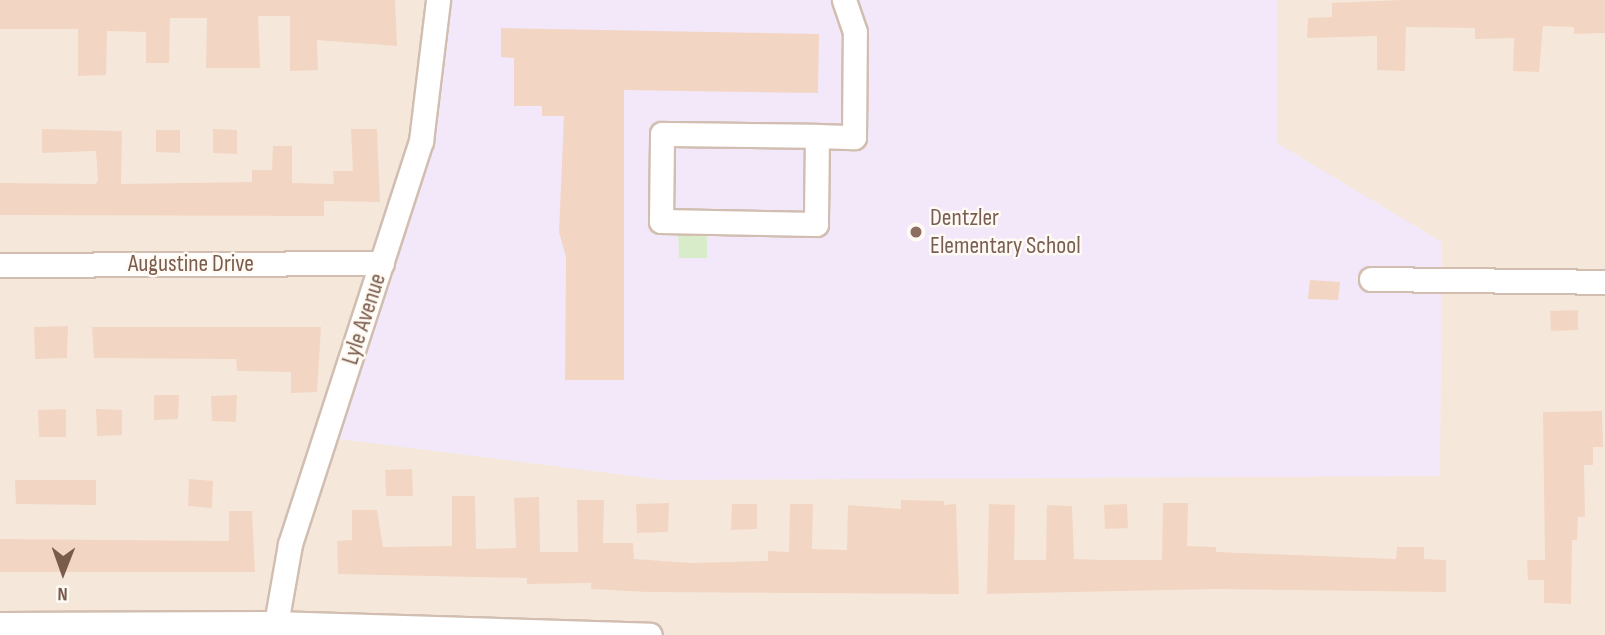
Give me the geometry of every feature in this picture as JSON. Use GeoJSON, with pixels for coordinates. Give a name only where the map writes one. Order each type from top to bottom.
{"type":"FeatureCollection","features":[{"type":"Feature","properties":{"kind":"street","name":"Lyle Avenue"},"geometry":{"type":"LineString","coordinates":[[274,629],[290,544],[421,141],[438,0]]}},
{"type":"Feature","properties":{"kind":"street"},"geometry":{"type":"LineString","coordinates":[[817,136],[816,224],[661,221],[662,134],[817,136],[854,137],[855,32],[844,0]]}},
{"type":"Feature","properties":{"kind":"street","name":"Augustine Drive"},"geometry":{"type":"LineString","coordinates":[[0,265],[382,263]]}},
{"type":"Feature","properties":{"kind":"street"},"geometry":{"type":"LineString","coordinates":[[1371,279],[1605,282]]}},
{"type":"Feature","properties":{"kind":"street"},"geometry":{"type":"LineString","coordinates":[[0,624],[650,635]]}},
{"type":"Feature","properties":{"kind":"shaded area"},"geometry":{"type":"Polygon","coordinates":[[[0,0],[1605,0],[1605,635],[0,635],[0,0]]]}},
{"type":"Feature","properties":{"kind":"shaded area","name":"Dentzler Elementary School"},"geometry":{"type":"Polygon","coordinates":[[[445,0],[1277,0],[1277,143],[1442,242],[1440,476],[664,480],[339,439],[410,222],[436,86],[445,0]]]}},
{"type":"Feature","properties":{"kind":"green space"},"geometry":{"type":"Polygon","coordinates":[[[678,230],[707,230],[707,258],[679,258],[678,230]]]}},
{"type":"Feature","properties":{"kind":"building"},"geometry":{"type":"Polygon","coordinates":[[[0,0],[395,0],[397,46],[317,40],[318,70],[290,71],[290,16],[258,16],[260,68],[206,68],[207,18],[170,18],[169,63],[146,63],[146,32],[107,31],[106,75],[78,76],[78,29],[0,29],[0,0]]]}},
{"type":"Feature","properties":{"kind":"building"},"geometry":{"type":"Polygon","coordinates":[[[1400,0],[1605,0],[1605,33],[1574,34],[1574,27],[1543,26],[1539,72],[1513,71],[1514,38],[1475,39],[1475,28],[1406,27],[1405,71],[1377,70],[1377,36],[1307,38],[1308,18],[1332,17],[1332,3],[1400,0]]]}},
{"type":"Feature","properties":{"kind":"building"},"geometry":{"type":"Polygon","coordinates":[[[501,28],[819,34],[818,93],[624,90],[624,380],[565,380],[566,257],[559,232],[564,116],[542,116],[542,106],[514,106],[514,58],[501,57],[501,28]]]}},
{"type":"Feature","properties":{"kind":"building"},"geometry":{"type":"Polygon","coordinates":[[[42,129],[122,131],[121,184],[252,182],[252,170],[272,170],[273,146],[292,146],[292,183],[334,184],[333,171],[353,171],[351,129],[377,129],[380,202],[324,201],[324,216],[0,215],[0,183],[96,184],[96,151],[42,153],[42,129]]]}},
{"type":"Feature","properties":{"kind":"building"},"geometry":{"type":"Polygon","coordinates":[[[213,129],[237,130],[237,154],[213,153],[213,129]]]}},
{"type":"Feature","properties":{"kind":"building"},"geometry":{"type":"Polygon","coordinates":[[[156,130],[180,130],[180,153],[156,152],[156,130]]]}},
{"type":"Feature","properties":{"kind":"building"},"geometry":{"type":"Polygon","coordinates":[[[1310,280],[1340,282],[1338,300],[1308,299],[1310,280]]]}},
{"type":"Feature","properties":{"kind":"building"},"geometry":{"type":"Polygon","coordinates":[[[1578,310],[1578,330],[1551,331],[1550,311],[1578,310]]]}},
{"type":"Feature","properties":{"kind":"building"},"geometry":{"type":"Polygon","coordinates":[[[68,326],[67,358],[35,359],[34,327],[68,326]]]}},
{"type":"Feature","properties":{"kind":"building"},"geometry":{"type":"Polygon","coordinates":[[[92,327],[321,327],[317,392],[291,393],[291,372],[237,371],[236,359],[94,358],[92,327]]]}},
{"type":"Feature","properties":{"kind":"building"},"geometry":{"type":"Polygon","coordinates":[[[154,395],[179,395],[178,419],[154,420],[154,395]]]}},
{"type":"Feature","properties":{"kind":"building"},"geometry":{"type":"Polygon","coordinates":[[[237,395],[236,422],[212,421],[211,396],[237,395]]]}},
{"type":"Feature","properties":{"kind":"building"},"geometry":{"type":"Polygon","coordinates":[[[66,409],[66,437],[39,437],[38,410],[66,409]]]}},
{"type":"Feature","properties":{"kind":"building"},"geometry":{"type":"Polygon","coordinates":[[[96,409],[122,410],[122,435],[97,436],[96,409]]]}},
{"type":"Feature","properties":{"kind":"building"},"geometry":{"type":"Polygon","coordinates":[[[1602,411],[1603,447],[1593,447],[1593,465],[1584,465],[1585,517],[1578,517],[1577,540],[1572,540],[1571,604],[1544,603],[1544,580],[1528,580],[1527,560],[1545,560],[1543,412],[1602,411]]]}},
{"type":"Feature","properties":{"kind":"building"},"geometry":{"type":"Polygon","coordinates":[[[412,469],[413,496],[386,496],[385,470],[412,469]]]}},
{"type":"Feature","properties":{"kind":"building"},"geometry":{"type":"Polygon","coordinates":[[[189,479],[213,481],[212,508],[188,506],[189,479]]]}},
{"type":"Feature","properties":{"kind":"building"},"geometry":{"type":"Polygon","coordinates":[[[15,480],[96,480],[96,505],[16,504],[15,480]]]}},
{"type":"Feature","properties":{"kind":"building"},"geometry":{"type":"Polygon","coordinates":[[[452,496],[475,496],[476,549],[516,548],[514,498],[539,497],[540,552],[578,552],[577,500],[604,500],[603,543],[633,543],[634,559],[692,563],[768,561],[768,551],[789,552],[790,504],[813,504],[812,549],[847,550],[848,505],[901,509],[901,500],[944,501],[944,505],[956,504],[959,594],[647,592],[591,589],[591,583],[527,584],[527,578],[338,574],[337,541],[352,540],[352,510],[377,510],[383,547],[452,546],[452,496]]]}},
{"type":"Feature","properties":{"kind":"building"},"geometry":{"type":"Polygon","coordinates":[[[669,503],[668,532],[637,533],[636,504],[669,503]]]}},
{"type":"Feature","properties":{"kind":"building"},"geometry":{"type":"Polygon","coordinates":[[[1163,503],[1188,503],[1187,546],[1216,547],[1216,552],[1396,559],[1397,547],[1424,547],[1424,559],[1446,560],[1446,592],[1217,589],[987,594],[989,504],[1015,505],[1014,560],[1046,560],[1047,505],[1072,506],[1074,559],[1162,560],[1163,503]]]}},
{"type":"Feature","properties":{"kind":"building"},"geometry":{"type":"Polygon","coordinates":[[[732,504],[757,504],[757,529],[731,530],[732,504]]]}},
{"type":"Feature","properties":{"kind":"building"},"geometry":{"type":"Polygon","coordinates":[[[1127,504],[1128,528],[1105,529],[1104,505],[1127,504]]]}},
{"type":"Feature","properties":{"kind":"building"},"geometry":{"type":"Polygon","coordinates":[[[229,511],[252,511],[255,572],[0,572],[0,539],[229,541],[229,511]]]}},
{"type":"Feature","properties":{"kind":"place","name":"Dentzler Elementary School"},"geometry":{"type":"Point","coordinates":[916,232]}}]}
